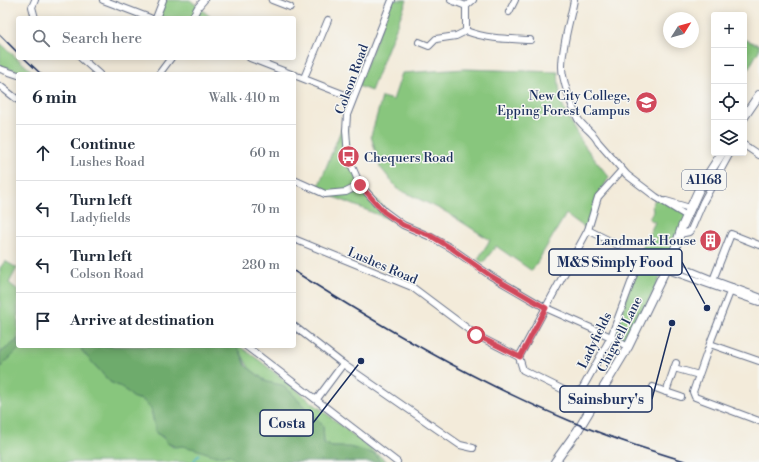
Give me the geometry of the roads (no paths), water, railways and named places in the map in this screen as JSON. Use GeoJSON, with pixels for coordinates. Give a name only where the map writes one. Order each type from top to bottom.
{"type":"FeatureCollection","features":[{"type":"Feature","properties":{"kind":"main road"},"geometry":{"type":"LineString","coordinates":[[747,113],[759,95]]}},
{"type":"Feature","properties":{"kind":"main road","name":"A1168"},"geometry":{"type":"LineString","coordinates":[[692,212],[700,187],[720,156]]}},
{"type":"Feature","properties":{"kind":"main road","name":"Chigwell Lane"},"geometry":{"type":"LineString","coordinates":[[555,462],[578,430],[628,347],[667,266],[680,234],[692,212]]}},
{"type":"Feature","properties":{"kind":"street"},"geometry":{"type":"LineString","coordinates":[[34,0],[32,7],[34,16]]}},
{"type":"Feature","properties":{"kind":"street"},"geometry":{"type":"LineString","coordinates":[[103,0],[145,16]]}},
{"type":"Feature","properties":{"kind":"street"},"geometry":{"type":"LineString","coordinates":[[157,16],[163,0]]}},
{"type":"Feature","properties":{"kind":"street"},"geometry":{"type":"LineString","coordinates":[[193,16],[204,0]]}},
{"type":"Feature","properties":{"kind":"street"},"geometry":{"type":"LineString","coordinates":[[272,0],[290,7]]}},
{"type":"Feature","properties":{"kind":"street","name":"Colson Road"},"geometry":{"type":"LineString","coordinates":[[392,0],[347,115],[348,158],[360,185],[384,212],[403,225],[431,236],[491,276],[546,308],[611,337],[628,347]]}},
{"type":"Feature","properties":{"kind":"street"},"geometry":{"type":"LineString","coordinates":[[451,0],[466,6]]}},
{"type":"Feature","properties":{"kind":"street"},"geometry":{"type":"LineString","coordinates":[[466,31],[466,6],[473,0]]}},
{"type":"Feature","properties":{"kind":"street"},"geometry":{"type":"LineString","coordinates":[[509,12],[515,0]]}},
{"type":"Feature","properties":{"kind":"street"},"geometry":{"type":"LineString","coordinates":[[574,0],[562,68],[572,105],[579,121],[596,137],[598,142],[622,170],[633,180],[661,199],[692,212],[728,156]]}},
{"type":"Feature","properties":{"kind":"street"},"geometry":{"type":"LineString","coordinates":[[304,78],[328,20]]}},
{"type":"Feature","properties":{"kind":"street"},"geometry":{"type":"LineString","coordinates":[[419,42],[429,46],[436,39],[456,36],[466,31],[476,35],[494,38],[530,40]]}},
{"type":"Feature","properties":{"kind":"street"},"geometry":{"type":"LineString","coordinates":[[83,60],[97,72]]}},
{"type":"Feature","properties":{"kind":"street"},"geometry":{"type":"LineString","coordinates":[[160,72],[170,60]]}},
{"type":"Feature","properties":{"kind":"street"},"geometry":{"type":"LineString","coordinates":[[254,60],[281,72]]}},
{"type":"Feature","properties":{"kind":"street"},"geometry":{"type":"LineString","coordinates":[[0,69],[16,74]]}},
{"type":"Feature","properties":{"kind":"street"},"geometry":{"type":"LineString","coordinates":[[296,76],[353,98]]}},
{"type":"Feature","properties":{"kind":"street"},"geometry":{"type":"LineString","coordinates":[[0,86],[16,98]]}},
{"type":"Feature","properties":{"kind":"street"},"geometry":{"type":"LineString","coordinates":[[747,147],[759,155]]}},
{"type":"Feature","properties":{"kind":"street"},"geometry":{"type":"LineString","coordinates":[[520,357],[588,230],[598,197],[622,170]]}},
{"type":"Feature","properties":{"kind":"street"},"geometry":{"type":"LineString","coordinates":[[296,183],[325,194],[346,192],[360,185]]}},
{"type":"Feature","properties":{"kind":"street"},"geometry":{"type":"LineString","coordinates":[[588,230],[618,245]]}},
{"type":"Feature","properties":{"kind":"street"},"geometry":{"type":"LineString","coordinates":[[713,280],[731,234],[759,244]]}},
{"type":"Feature","properties":{"kind":"street","name":"Lushes Road"},"geometry":{"type":"LineString","coordinates":[[296,240],[412,288],[476,335],[520,357]]}},
{"type":"Feature","properties":{"kind":"street"},"geometry":{"type":"LineString","coordinates":[[667,266],[713,280],[731,290],[759,297]]}},
{"type":"Feature","properties":{"kind":"street"},"geometry":{"type":"LineString","coordinates":[[667,266],[759,302]]}},
{"type":"Feature","properties":{"kind":"street","name":"Ladyfields"},"geometry":{"type":"LineString","coordinates":[[520,357],[523,370],[572,394],[582,389],[611,337],[635,272]]}},
{"type":"Feature","properties":{"kind":"street"},"geometry":{"type":"LineString","coordinates":[[731,290],[693,392],[695,397],[759,421]]}},
{"type":"Feature","properties":{"kind":"street"},"geometry":{"type":"LineString","coordinates":[[296,328],[343,364],[460,446],[472,448]]}},
{"type":"Feature","properties":{"kind":"street"},"geometry":{"type":"LineString","coordinates":[[710,344],[759,361]]}},
{"type":"Feature","properties":{"kind":"street"},"geometry":{"type":"LineString","coordinates":[[249,348],[398,462]]}},
{"type":"Feature","properties":{"kind":"street"},"geometry":{"type":"LineString","coordinates":[[316,399],[343,364]]}},
{"type":"Feature","properties":{"kind":"street"},"geometry":{"type":"LineString","coordinates":[[666,392],[675,366],[699,375]]}},
{"type":"Feature","properties":{"kind":"street"},"geometry":{"type":"LineString","coordinates":[[654,387],[681,396]]}},
{"type":"Feature","properties":{"kind":"waterway"},"geometry":{"type":"LineString","coordinates":[[193,462],[199,454]]}},
{"type":"Feature","properties":{"kind":"railway"},"geometry":{"type":"LineString","coordinates":[[0,35],[16,51]]}},
{"type":"Feature","properties":{"kind":"railway"},"geometry":{"type":"LineString","coordinates":[[26,60],[39,72]]}},
{"type":"Feature","properties":{"kind":"railway"},"geometry":{"type":"LineString","coordinates":[[296,272],[428,352],[497,388],[598,432],[688,462]]}},
{"type":"Feature","properties":{"kind":"place","name":"New City College, Epping Forest Campus"},"geometry":{"type":"Point","coordinates":[646,102]}},
{"type":"Feature","properties":{"kind":"place","name":"Chequers Road"},"geometry":{"type":"Point","coordinates":[348,157]}},
{"type":"Feature","properties":{"kind":"place","name":"Landmark House"},"geometry":{"type":"Point","coordinates":[711,240]}},
{"type":"Feature","properties":{"kind":"place","name":"M&S Simply Food"},"geometry":{"type":"Point","coordinates":[707,308]}},
{"type":"Feature","properties":{"kind":"place","name":"Sainsbury's"},"geometry":{"type":"Point","coordinates":[672,323]}},
{"type":"Feature","properties":{"kind":"place","name":"Costa"},"geometry":{"type":"Point","coordinates":[361,361]}}]}
